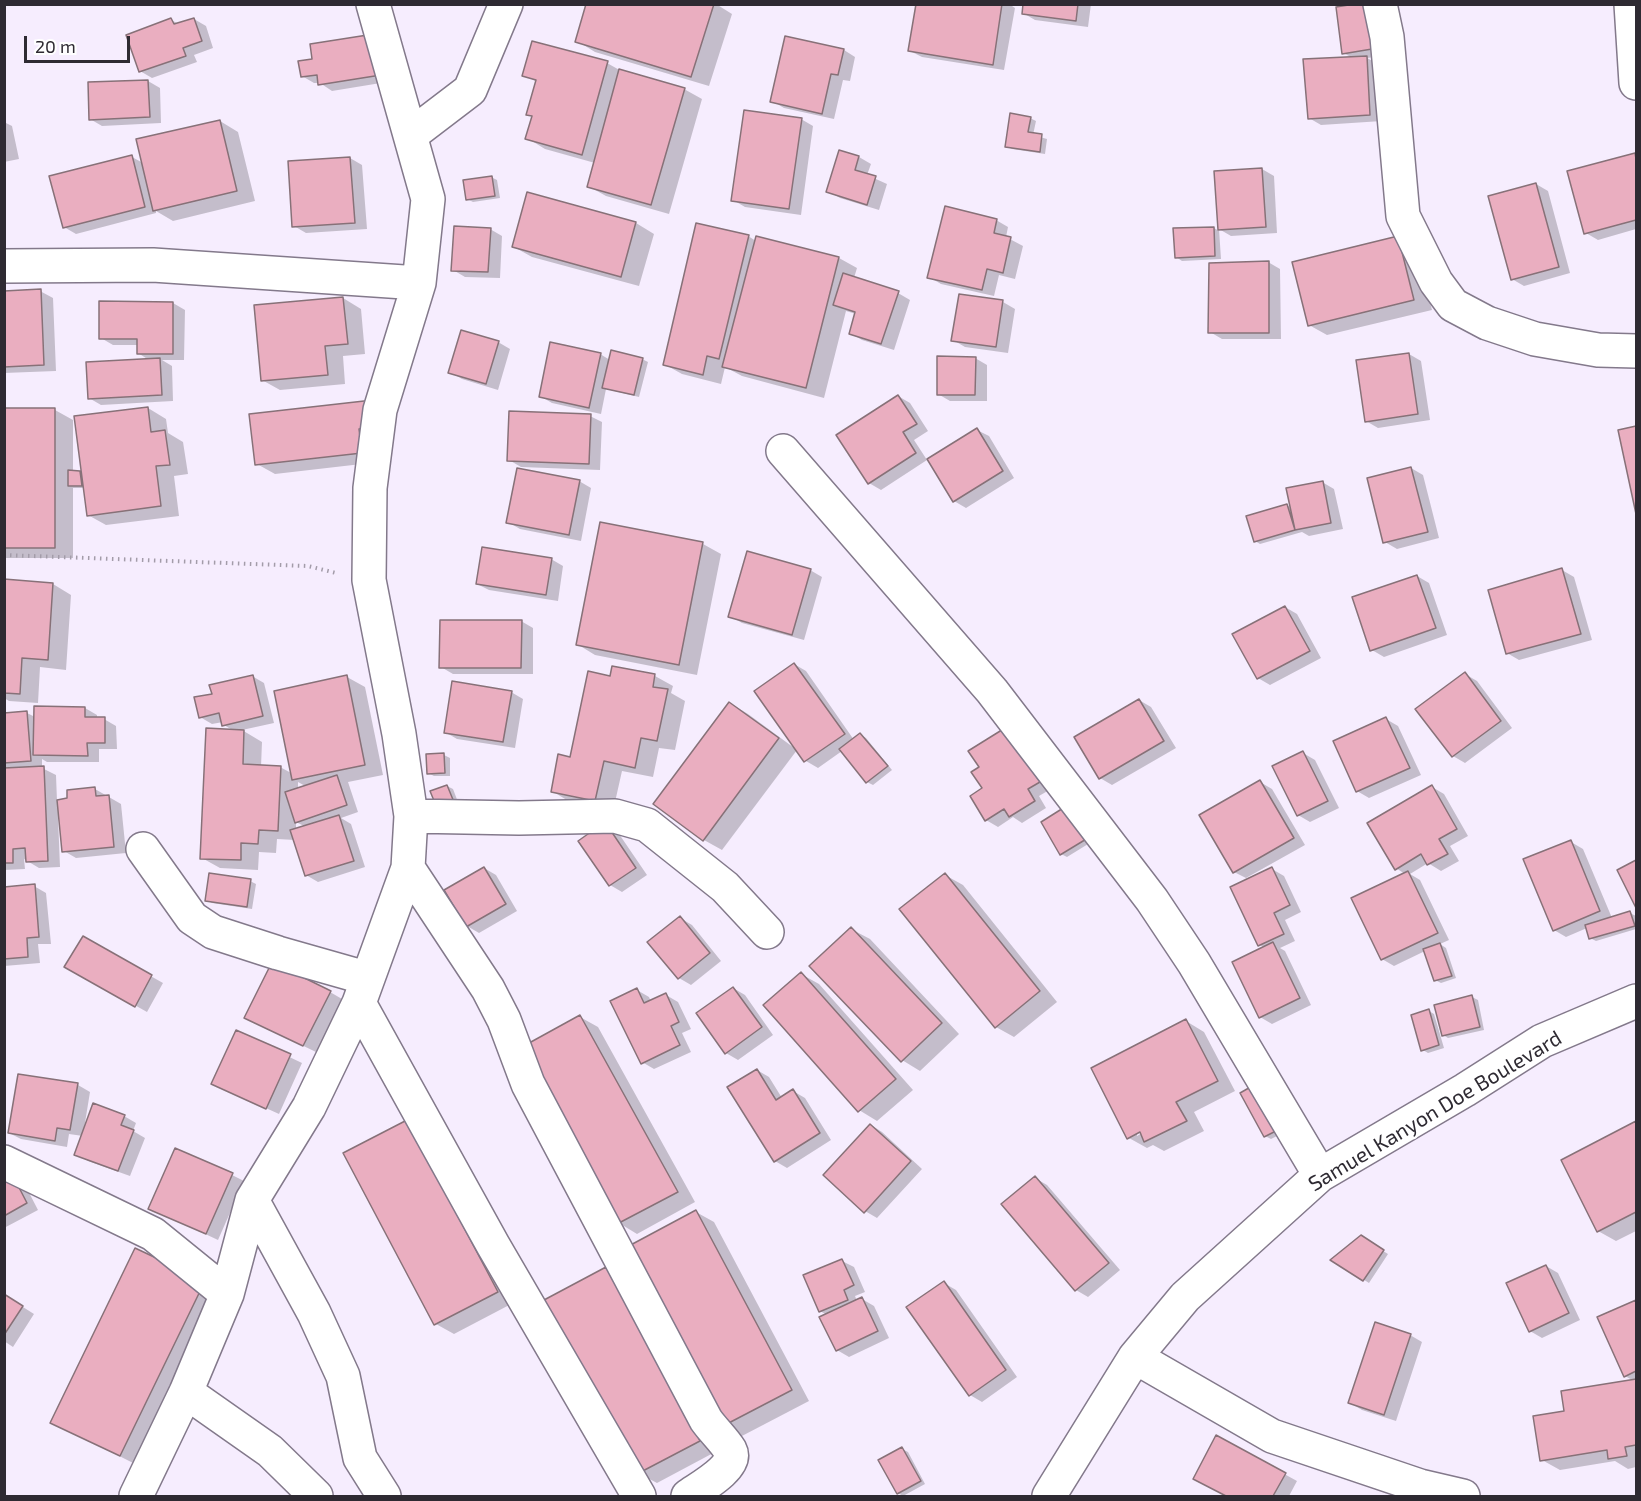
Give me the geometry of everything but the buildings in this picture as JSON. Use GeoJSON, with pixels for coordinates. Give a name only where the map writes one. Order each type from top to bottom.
{"type":"FeatureCollection","features":[{"type":"Feature","properties":{"kind":"street"},"geometry":{"type":"LineString","coordinates":[[136,1497],[186,1392],[227,1294],[252,1200],[309,1107],[362,991],[408,868],[411,816],[399,734],[369,580],[370,488],[380,410],[419,283],[428,199],[373,4]]}},
{"type":"Feature","properties":{"kind":"street"},"geometry":{"type":"LineString","coordinates":[[411,135],[470,90],[506,4]]}},
{"type":"Feature","properties":{"kind":"street"},"geometry":{"type":"LineString","coordinates":[[1380,4],[1387,37],[1403,216],[1436,282],[1453,305],[1487,323],[1545,341],[1598,350],[1636,351]]}},
{"type":"Feature","properties":{"kind":"street"},"geometry":{"type":"LineString","coordinates":[[1630,4],[1636,83]]}},
{"type":"Feature","properties":{"kind":"street"},"geometry":{"type":"LineString","coordinates":[[4,266],[153,265],[419,283]]}},
{"type":"Feature","properties":{"kind":"street"},"geometry":{"type":"LineString","coordinates":[[783,451],[992,691],[1152,900],[1194,963],[1320,1175]]}},
{"type":"Feature","properties":{"kind":"street"},"geometry":{"type":"LineString","coordinates":[[411,816],[519,818],[615,816],[647,825],[725,887],[767,932]]}},
{"type":"Feature","properties":{"kind":"street"},"geometry":{"type":"LineString","coordinates":[[143,849],[192,918],[213,932],[362,991],[493,1245],[639,1497]]}},
{"type":"Feature","properties":{"kind":"street"},"geometry":{"type":"LineString","coordinates":[[408,868],[488,989],[504,1020],[528,1084],[706,1420],[731,1452],[727,1468],[687,1497]]}},
{"type":"Feature","properties":{"kind":"street","name":"Samuel Kanyon Doe Boulevard"},"geometry":{"type":"LineString","coordinates":[[1049,1497],[1136,1357],[1185,1297],[1320,1175],[1465,1090],[1542,1041],[1636,1001]]}},
{"type":"Feature","properties":{"kind":"street"},"geometry":{"type":"LineString","coordinates":[[4,1162],[153,1234],[227,1294]]}},
{"type":"Feature","properties":{"kind":"street"},"geometry":{"type":"LineString","coordinates":[[252,1200],[314,1313],[343,1376],[360,1458],[384,1497]]}},
{"type":"Feature","properties":{"kind":"street"},"geometry":{"type":"LineString","coordinates":[[1136,1357],[1272,1436],[1420,1486],[1463,1497]]}},
{"type":"Feature","properties":{"kind":"street"},"geometry":{"type":"LineString","coordinates":[[186,1392],[270,1451],[316,1497]]}},
{"type":"Feature","properties":{"kind":"path"},"geometry":{"type":"LineString","coordinates":[[4,555],[308,566],[369,580]]}}]}
